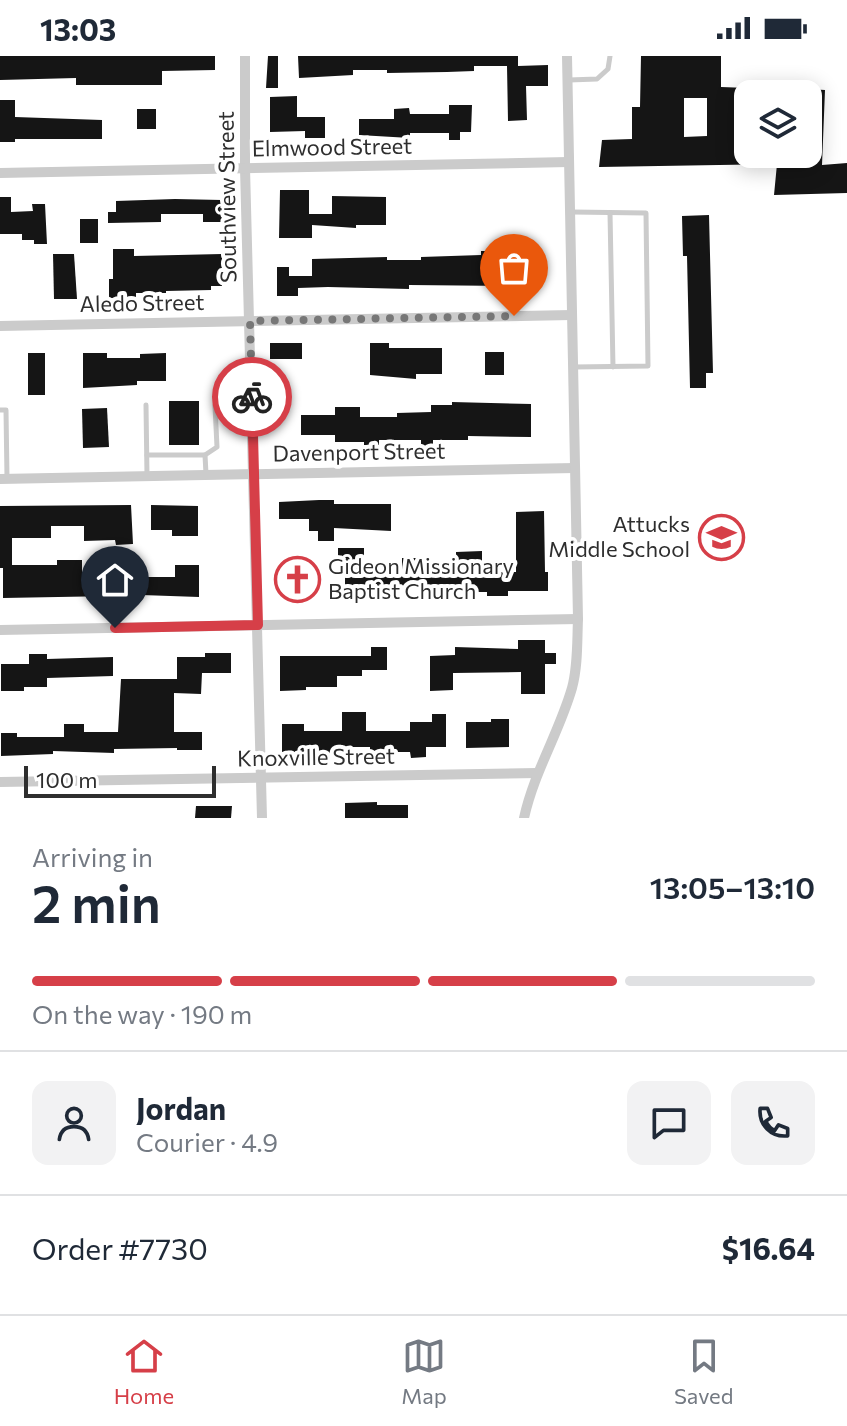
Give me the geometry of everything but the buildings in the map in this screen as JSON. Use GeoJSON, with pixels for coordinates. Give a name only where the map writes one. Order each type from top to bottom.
{"type":"FeatureCollection","features":[{"type":"Feature","properties":{"kind":"street","name":"Southview Street"},"geometry":{"type":"LineString","coordinates":[[245,56],[245,168],[262,818]]}},
{"type":"Feature","properties":{"kind":"street"},"geometry":{"type":"LineString","coordinates":[[524,818],[537,773],[573,684],[578,619],[567,56]]}},
{"type":"Feature","properties":{"kind":"street","name":"Elmwood Street"},"geometry":{"type":"LineString","coordinates":[[0,173],[569,162]]}},
{"type":"Feature","properties":{"kind":"street","name":"Aledo Street"},"geometry":{"type":"LineString","coordinates":[[0,326],[572,315]]}},
{"type":"Feature","properties":{"kind":"street","name":"Davenport Street"},"geometry":{"type":"LineString","coordinates":[[4,479],[575,468]]}},
{"type":"Feature","properties":{"kind":"street"},"geometry":{"type":"LineString","coordinates":[[0,630],[578,619]]}},
{"type":"Feature","properties":{"kind":"street","name":"Knoxville Street"},"geometry":{"type":"LineString","coordinates":[[0,782],[537,773]]}},
{"type":"Feature","properties":{"kind":"lane"},"geometry":{"type":"LineString","coordinates":[[568,80],[597,79],[608,69],[610,56]]}},
{"type":"Feature","properties":{"kind":"lane"},"geometry":{"type":"LineString","coordinates":[[570,212],[646,213],[648,366],[573,368]]}},
{"type":"Feature","properties":{"kind":"lane"},"geometry":{"type":"LineString","coordinates":[[610,213],[613,367]]}},
{"type":"Feature","properties":{"kind":"lane"},"geometry":{"type":"LineString","coordinates":[[146,405],[147,476]]}},
{"type":"Feature","properties":{"kind":"lane"},"geometry":{"type":"LineString","coordinates":[[147,455],[205,455],[217,447],[215,406],[252,405]]}},
{"type":"Feature","properties":{"kind":"lane"},"geometry":{"type":"LineString","coordinates":[[0,410],[6,410],[4,479]]}},
{"type":"Feature","properties":{"kind":"lane"},"geometry":{"type":"LineString","coordinates":[[205,455],[206,475]]}},
{"type":"Feature","properties":{"kind":"way so far"},"geometry":{"type":"LineString","coordinates":[[252,397],[250,321],[514,316]]}},
{"type":"Feature","properties":{"kind":"place","name":"Attucks Middle School"},"geometry":{"type":"Point","coordinates":[721,537]}},
{"type":"Feature","properties":{"kind":"place","name":"Gideon Missionary Baptist Church"},"geometry":{"type":"Point","coordinates":[297,579]}},
{"type":"Feature","properties":{"kind":"route"},"geometry":{"type":"LineString","coordinates":[[115,628],[258,625],[252,397]]}}]}
